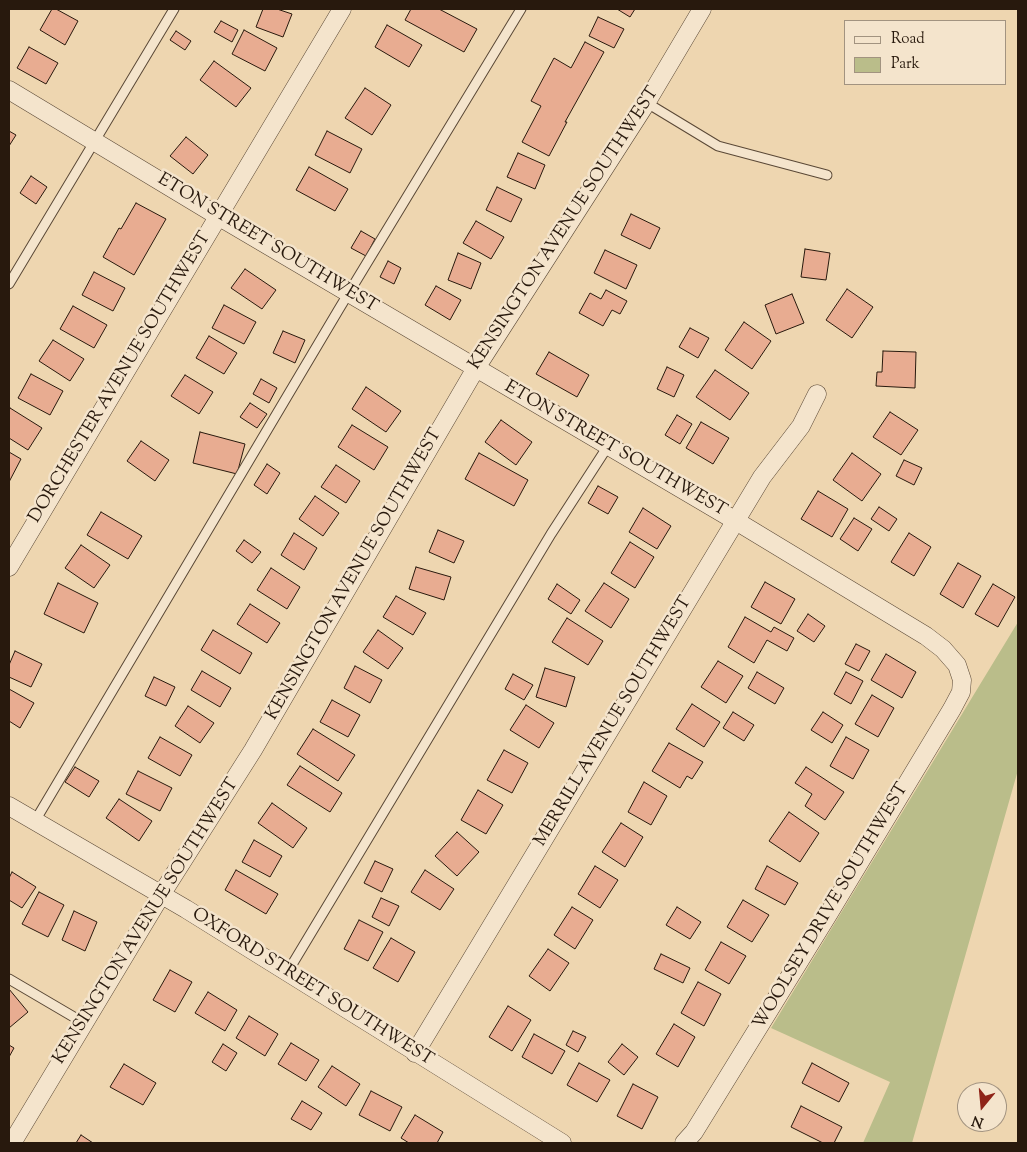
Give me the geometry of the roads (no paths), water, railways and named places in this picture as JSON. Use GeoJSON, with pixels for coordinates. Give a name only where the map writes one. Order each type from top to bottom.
{"type":"FeatureCollection","features":[{"type":"Feature","properties":{"kind":"street","name":"DORCHESTER AVENUE SOUTHWEST"},"geometry":{"type":"LineString","coordinates":[[9,567],[342,9]]}},
{"type":"Feature","properties":{"kind":"street","name":"KENSINGTON AVENUE SOUTHWEST"},"geometry":{"type":"LineString","coordinates":[[12,1143],[161,895],[253,750],[476,368],[647,103],[702,9]]}},
{"type":"Feature","properties":{"kind":"street","name":"ETON STREET SOUTHWEST"},"geometry":{"type":"LineString","coordinates":[[9,90],[349,294],[736,521],[926,636],[943,649],[958,666]]}},
{"type":"Feature","properties":{"kind":"street","name":"MERRILL AVENUE SOUTHWEST"},"geometry":{"type":"LineString","coordinates":[[415,1053],[762,477],[801,426],[817,394]]}},
{"type":"Feature","properties":{"kind":"street","name":"WOOLSEY DRIVE SOUTHWEST"},"geometry":{"type":"LineString","coordinates":[[684,1143],[694,1132],[793,972],[952,709],[961,692],[962,680],[958,666]]}},
{"type":"Feature","properties":{"kind":"street","name":"OXFORD STREET SOUTHWEST"},"geometry":{"type":"LineString","coordinates":[[9,806],[161,895],[562,1143]]}},
{"type":"Feature","properties":{"kind":"lane"},"geometry":{"type":"LineString","coordinates":[[9,284],[174,9]]}},
{"type":"Feature","properties":{"kind":"lane"},"geometry":{"type":"LineString","coordinates":[[35,821],[521,9]]}},
{"type":"Feature","properties":{"kind":"lane"},"geometry":{"type":"LineString","coordinates":[[647,103],[718,146],[827,175]]}},
{"type":"Feature","properties":{"kind":"lane"},"geometry":{"type":"LineString","coordinates":[[287,973],[552,534],[608,446]]}},
{"type":"Feature","properties":{"kind":"lane"},"geometry":{"type":"LineString","coordinates":[[9,979],[84,1023]]}}]}
